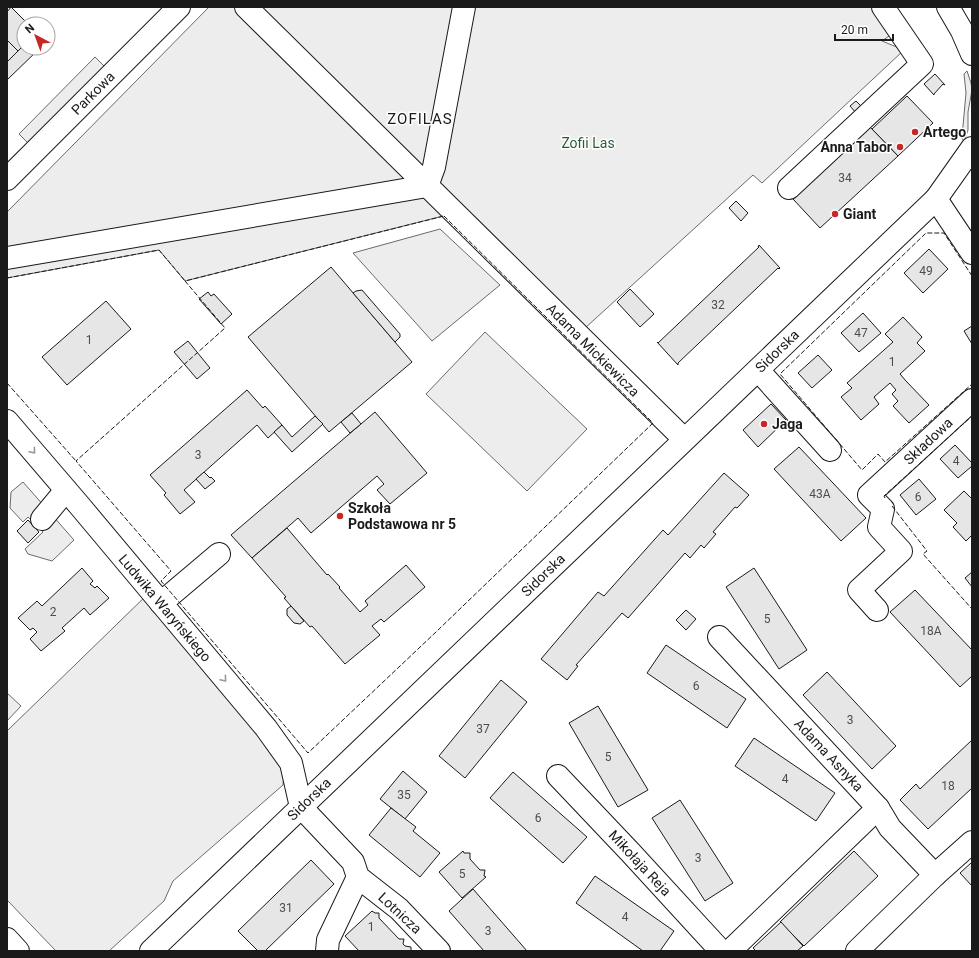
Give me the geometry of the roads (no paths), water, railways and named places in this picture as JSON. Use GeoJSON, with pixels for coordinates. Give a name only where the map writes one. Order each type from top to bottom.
{"type":"FeatureCollection","features":[{"type":"Feature","properties":{"kind":"street","name":"Parkowa"},"geometry":{"type":"LineString","coordinates":[[7,179],[179,7]]}},
{"type":"Feature","properties":{"kind":"street","name":"Adama Mickiewicza"},"geometry":{"type":"LineString","coordinates":[[246,7],[684,439]]}},
{"type":"Feature","properties":{"kind":"street"},"geometry":{"type":"LineString","coordinates":[[7,258],[427,186],[434,167],[464,7]]}},
{"type":"Feature","properties":{"kind":"street"},"geometry":{"type":"LineString","coordinates":[[789,188],[922,64],[883,7]]}},
{"type":"Feature","properties":{"kind":"street"},"geometry":{"type":"LineString","coordinates":[[949,7],[972,23]]}},
{"type":"Feature","properties":{"kind":"street"},"geometry":{"type":"LineString","coordinates":[[949,7],[972,54]]}},
{"type":"Feature","properties":{"kind":"street","name":"Sidorska"},"geometry":{"type":"LineString","coordinates":[[936,199],[972,148]]}},
{"type":"Feature","properties":{"kind":"street","name":"Sidorska"},"geometry":{"type":"LineString","coordinates":[[150,951],[936,199],[972,175]]}},
{"type":"Feature","properties":{"kind":"street"},"geometry":{"type":"LineString","coordinates":[[936,199],[972,253]]}},
{"type":"Feature","properties":{"kind":"street"},"geometry":{"type":"LineString","coordinates":[[758,370],[830,450]]}},
{"type":"Feature","properties":{"kind":"street","name":"Składowa"},"geometry":{"type":"LineString","coordinates":[[877,610],[858,590],[901,551],[879,527],[883,509],[869,495],[972,400]]}},
{"type":"Feature","properties":{"kind":"street","name":"Ludwika Waryńskiego"},"geometry":{"type":"LineString","coordinates":[[7,421],[266,728],[291,763],[301,807]]}},
{"type":"Feature","properties":{"kind":"street"},"geometry":{"type":"LineString","coordinates":[[42,519],[66,490]]}},
{"type":"Feature","properties":{"kind":"street"},"geometry":{"type":"LineString","coordinates":[[161,603],[219,554]]}},
{"type":"Feature","properties":{"kind":"street","name":"Adama Asnyka"},"geometry":{"type":"LineString","coordinates":[[719,637],[878,808],[890,828],[935,875]]}},
{"type":"Feature","properties":{"kind":"street","name":"Mikołaja Reja"},"geometry":{"type":"LineString","coordinates":[[558,776],[721,951]]}},
{"type":"Feature","properties":{"kind":"street","name":"Lotnicza"},"geometry":{"type":"LineString","coordinates":[[301,807],[353,862],[358,877],[399,909],[439,951]]}},
{"type":"Feature","properties":{"kind":"street"},"geometry":{"type":"LineString","coordinates":[[730,951],[878,808]]}},
{"type":"Feature","properties":{"kind":"street"},"geometry":{"type":"LineString","coordinates":[[857,951],[935,875],[972,842]]}},
{"type":"Feature","properties":{"kind":"street"},"geometry":{"type":"LineString","coordinates":[[327,951],[328,940],[358,877]]}},
{"type":"Feature","properties":{"kind":"street"},"geometry":{"type":"LineString","coordinates":[[7,939],[18,951]]}},
{"type":"Feature","properties":{"kind":"place","name":"Artego"},"geometry":{"type":"Point","coordinates":[915,132]}},
{"type":"Feature","properties":{"kind":"place","name":"Anna Tabor"},"geometry":{"type":"Point","coordinates":[900,147]}},
{"type":"Feature","properties":{"kind":"place","name":"Giant"},"geometry":{"type":"Point","coordinates":[835,214]}},
{"type":"Feature","properties":{"kind":"place","name":"Jaga"},"geometry":{"type":"Point","coordinates":[764,424]}},
{"type":"Feature","properties":{"kind":"place","name":"Szkoła Podstawowa nr 5"},"geometry":{"type":"Point","coordinates":[340,516]}},
{"type":"Feature","properties":{"kind":"district","name":"ZOFILAS"},"geometry":{"type":"Point","coordinates":[420,119]}},
{"type":"Feature","properties":{"kind":"park label","name":"Zofii Las"},"geometry":{"type":"Point","coordinates":[588,143]}}]}
